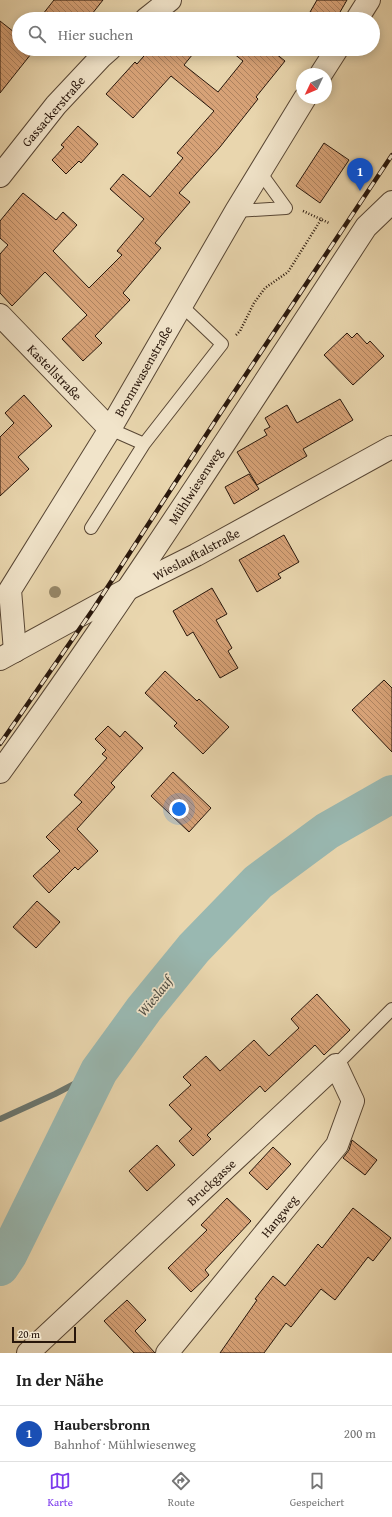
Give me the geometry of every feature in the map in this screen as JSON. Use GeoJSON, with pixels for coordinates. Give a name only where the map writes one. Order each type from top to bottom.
{"type":"FeatureCollection","features":[{"type":"Feature","properties":{"kind":"street"},"geometry":{"type":"LineString","coordinates":[[155,12],[170,0]]}},
{"type":"Feature","properties":{"kind":"street"},"geometry":{"type":"LineString","coordinates":[[361,12],[369,0]]}},
{"type":"Feature","properties":{"kind":"street","name":"Gassackerstraße"},"geometry":{"type":"LineString","coordinates":[[3,165],[102,56]]}},
{"type":"Feature","properties":{"kind":"street"},"geometry":{"type":"LineString","coordinates":[[324,68],[332,56]]}},
{"type":"Feature","properties":{"kind":"street","name":"Bronnwasenstraße"},"geometry":{"type":"LineString","coordinates":[[7,655],[10,590],[110,429],[236,211],[302,104]]}},
{"type":"Feature","properties":{"kind":"street","name":"Mühlwiesenweg"},"geometry":{"type":"LineString","coordinates":[[0,772],[128,589],[366,228],[392,202]]}},
{"type":"Feature","properties":{"kind":"street","name":"Kastellstraße"},"geometry":{"type":"LineString","coordinates":[[0,315],[110,429]]}},
{"type":"Feature","properties":{"kind":"street","name":"Wieslauftalstraße"},"geometry":{"type":"LineString","coordinates":[[7,655],[128,589],[196,555],[392,447]]}},
{"type":"Feature","properties":{"kind":"street","name":"Bruckgasse"},"geometry":{"type":"LineString","coordinates":[[28,1353],[336,1065]]}},
{"type":"Feature","properties":{"kind":"street","name":"Hangweg"},"geometry":{"type":"LineString","coordinates":[[167,1353],[337,1145],[353,1101],[336,1065]]}},
{"type":"Feature","properties":{"kind":"lane"},"geometry":{"type":"LineString","coordinates":[[260,172],[286,208]]}},
{"type":"Feature","properties":{"kind":"lane"},"geometry":{"type":"LineString","coordinates":[[236,211],[286,208]]}},
{"type":"Feature","properties":{"kind":"lane"},"geometry":{"type":"LineString","coordinates":[[90,528],[144,444],[222,344],[182,306]]}},
{"type":"Feature","properties":{"kind":"lane"},"geometry":{"type":"LineString","coordinates":[[110,429],[144,444]]}},
{"type":"Feature","properties":{"kind":"lane","name":"Bruckgasse"},"geometry":{"type":"LineString","coordinates":[[336,1065],[392,1009]]}},
{"type":"Feature","properties":{"kind":"path"},"geometry":{"type":"LineString","coordinates":[[286,208],[305,211],[329,222]]}},
{"type":"Feature","properties":{"kind":"path"},"geometry":{"type":"LineString","coordinates":[[222,344],[240,331],[254,303],[265,288],[288,272],[322,218]]}},
{"type":"Feature","properties":{"kind":"building"},"geometry":{"type":"Polygon","coordinates":[[[54,0],[103,0],[94,12],[45,12],[54,0]]]}},
{"type":"Feature","properties":{"kind":"building"},"geometry":{"type":"Polygon","coordinates":[[[317,0],[347,0],[340,12],[310,12],[317,0]]]}},
{"type":"Feature","properties":{"kind":"building"},"geometry":{"type":"Polygon","coordinates":[[[0,21],[12,30],[12,56],[29,56],[0,93],[0,21]]]}},
{"type":"Feature","properties":{"kind":"building"},"geometry":{"type":"Polygon","coordinates":[[[144,56],[191,56],[184,65],[218,92],[243,61],[237,56],[279,56],[285,61],[256,97],[258,99],[220,147],[179,193],[190,202],[155,243],[161,248],[123,293],[130,300],[95,336],[102,343],[83,361],[62,339],[87,315],[45,272],[12,306],[0,293],[0,254],[8,245],[0,238],[0,221],[23,193],[56,220],[63,212],[77,225],[53,251],[89,288],[122,255],[117,251],[144,219],[110,189],[123,174],[150,197],[183,158],[177,153],[214,111],[171,76],[133,118],[106,94],[135,62],[137,64],[144,56]]]}},
{"type":"Feature","properties":{"kind":"building"},"geometry":{"type":"Polygon","coordinates":[[[78,126],[98,144],[81,163],[79,161],[66,174],[52,160],[64,147],[61,145],[78,126]]]}},
{"type":"Feature","properties":{"kind":"building"},"geometry":{"type":"Polygon","coordinates":[[[324,143],[349,160],[320,203],[296,186],[324,143]]]}},
{"type":"Feature","properties":{"kind":"building"},"geometry":{"type":"Polygon","coordinates":[[[347,333],[352,338],[357,333],[367,344],[370,341],[384,356],[353,385],[324,355],[347,333]]]}},
{"type":"Feature","properties":{"kind":"building"},"geometry":{"type":"Polygon","coordinates":[[[24,395],[52,426],[18,457],[29,469],[0,496],[0,437],[14,423],[5,413],[24,395]]]}},
{"type":"Feature","properties":{"kind":"building"},"geometry":{"type":"Polygon","coordinates":[[[340,399],[353,420],[303,449],[307,456],[257,485],[237,452],[267,435],[264,430],[270,427],[265,418],[287,405],[297,423],[340,399]]]}},
{"type":"Feature","properties":{"kind":"building"},"geometry":{"type":"Polygon","coordinates":[[[249,474],[259,489],[234,504],[225,487],[249,474]]]}},
{"type":"Feature","properties":{"kind":"building"},"geometry":{"type":"Polygon","coordinates":[[[284,535],[299,562],[278,574],[281,578],[257,592],[239,560],[284,535]]]}},
{"type":"Feature","properties":{"kind":"building"},"geometry":{"type":"Polygon","coordinates":[[[212,588],[227,614],[216,620],[232,648],[228,651],[238,668],[220,678],[193,632],[187,636],[173,611],[212,588]]]}},
{"type":"Feature","properties":{"kind":"building"},"geometry":{"type":"Polygon","coordinates":[[[165,671],[197,701],[199,699],[229,727],[203,754],[174,726],[177,723],[145,693],[165,671]]]}},
{"type":"Feature","properties":{"kind":"building"},"geometry":{"type":"Polygon","coordinates":[[[384,680],[392,688],[392,752],[352,710],[384,680]]]}},
{"type":"Feature","properties":{"kind":"building"},"geometry":{"type":"Polygon","coordinates":[[[108,726],[120,737],[125,731],[143,748],[111,783],[115,787],[77,829],[98,851],[78,870],[75,867],[49,893],[33,876],[60,851],[46,837],[82,802],[74,795],[107,758],[102,754],[106,750],[95,739],[108,726]]]}},
{"type":"Feature","properties":{"kind":"building"},"geometry":{"type":"Polygon","coordinates":[[[173,772],[211,808],[189,832],[151,796],[173,772]]]}},
{"type":"Feature","properties":{"kind":"building"},"geometry":{"type":"Polygon","coordinates":[[[37,901],[60,922],[36,948],[13,927],[37,901]]]}},
{"type":"Feature","properties":{"kind":"building"},"geometry":{"type":"Polygon","coordinates":[[[317,994],[350,1030],[324,1055],[315,1045],[265,1092],[260,1086],[207,1135],[211,1139],[193,1156],[179,1141],[192,1129],[169,1105],[191,1085],[183,1077],[206,1056],[220,1071],[254,1040],[269,1056],[299,1028],[291,1019],[317,994]]]}},
{"type":"Feature","properties":{"kind":"building"},"geometry":{"type":"Polygon","coordinates":[[[352,1140],[377,1160],[365,1175],[343,1158],[349,1150],[352,1140]]]}},
{"type":"Feature","properties":{"kind":"building"},"geometry":{"type":"Polygon","coordinates":[[[157,1145],[175,1165],[147,1191],[129,1171],[157,1145]]]}},
{"type":"Feature","properties":{"kind":"building"},"geometry":{"type":"Polygon","coordinates":[[[273,1147],[291,1164],[267,1190],[249,1173],[273,1147]]]}},
{"type":"Feature","properties":{"kind":"building"},"geometry":{"type":"Polygon","coordinates":[[[227,1198],[251,1221],[205,1270],[209,1275],[191,1292],[168,1268],[207,1230],[201,1225],[227,1198]]]}},
{"type":"Feature","properties":{"kind":"building"},"geometry":{"type":"Polygon","coordinates":[[[353,1208],[391,1238],[373,1261],[368,1257],[335,1300],[321,1289],[291,1327],[286,1323],[264,1353],[220,1353],[257,1300],[255,1299],[273,1276],[285,1286],[318,1244],[322,1248],[353,1208]]]}},
{"type":"Feature","properties":{"kind":"building"},"geometry":{"type":"Polygon","coordinates":[[[127,1300],[146,1320],[135,1331],[155,1353],[134,1353],[104,1321],[127,1300]]]}},
{"type":"Feature","properties":{"kind":"waterway","name":"Wieslauf"},"geometry":{"type":"LineString","coordinates":[[0,1267],[8,1255],[99,1071],[144,1009],[194,948],[258,882],[327,831],[392,794]]}},
{"type":"Feature","properties":{"kind":"waterway"},"geometry":{"type":"LineString","coordinates":[[0,1119],[55,1094],[99,1071]]}},
{"type":"Feature","properties":{"kind":"railway"},"geometry":{"type":"LineString","coordinates":[[0,744],[94,608],[221,412],[392,155]]}},
{"type":"Feature","properties":{"kind":"place","name":"Haubersbronn"},"geometry":{"type":"Point","coordinates":[360,191]}}]}
